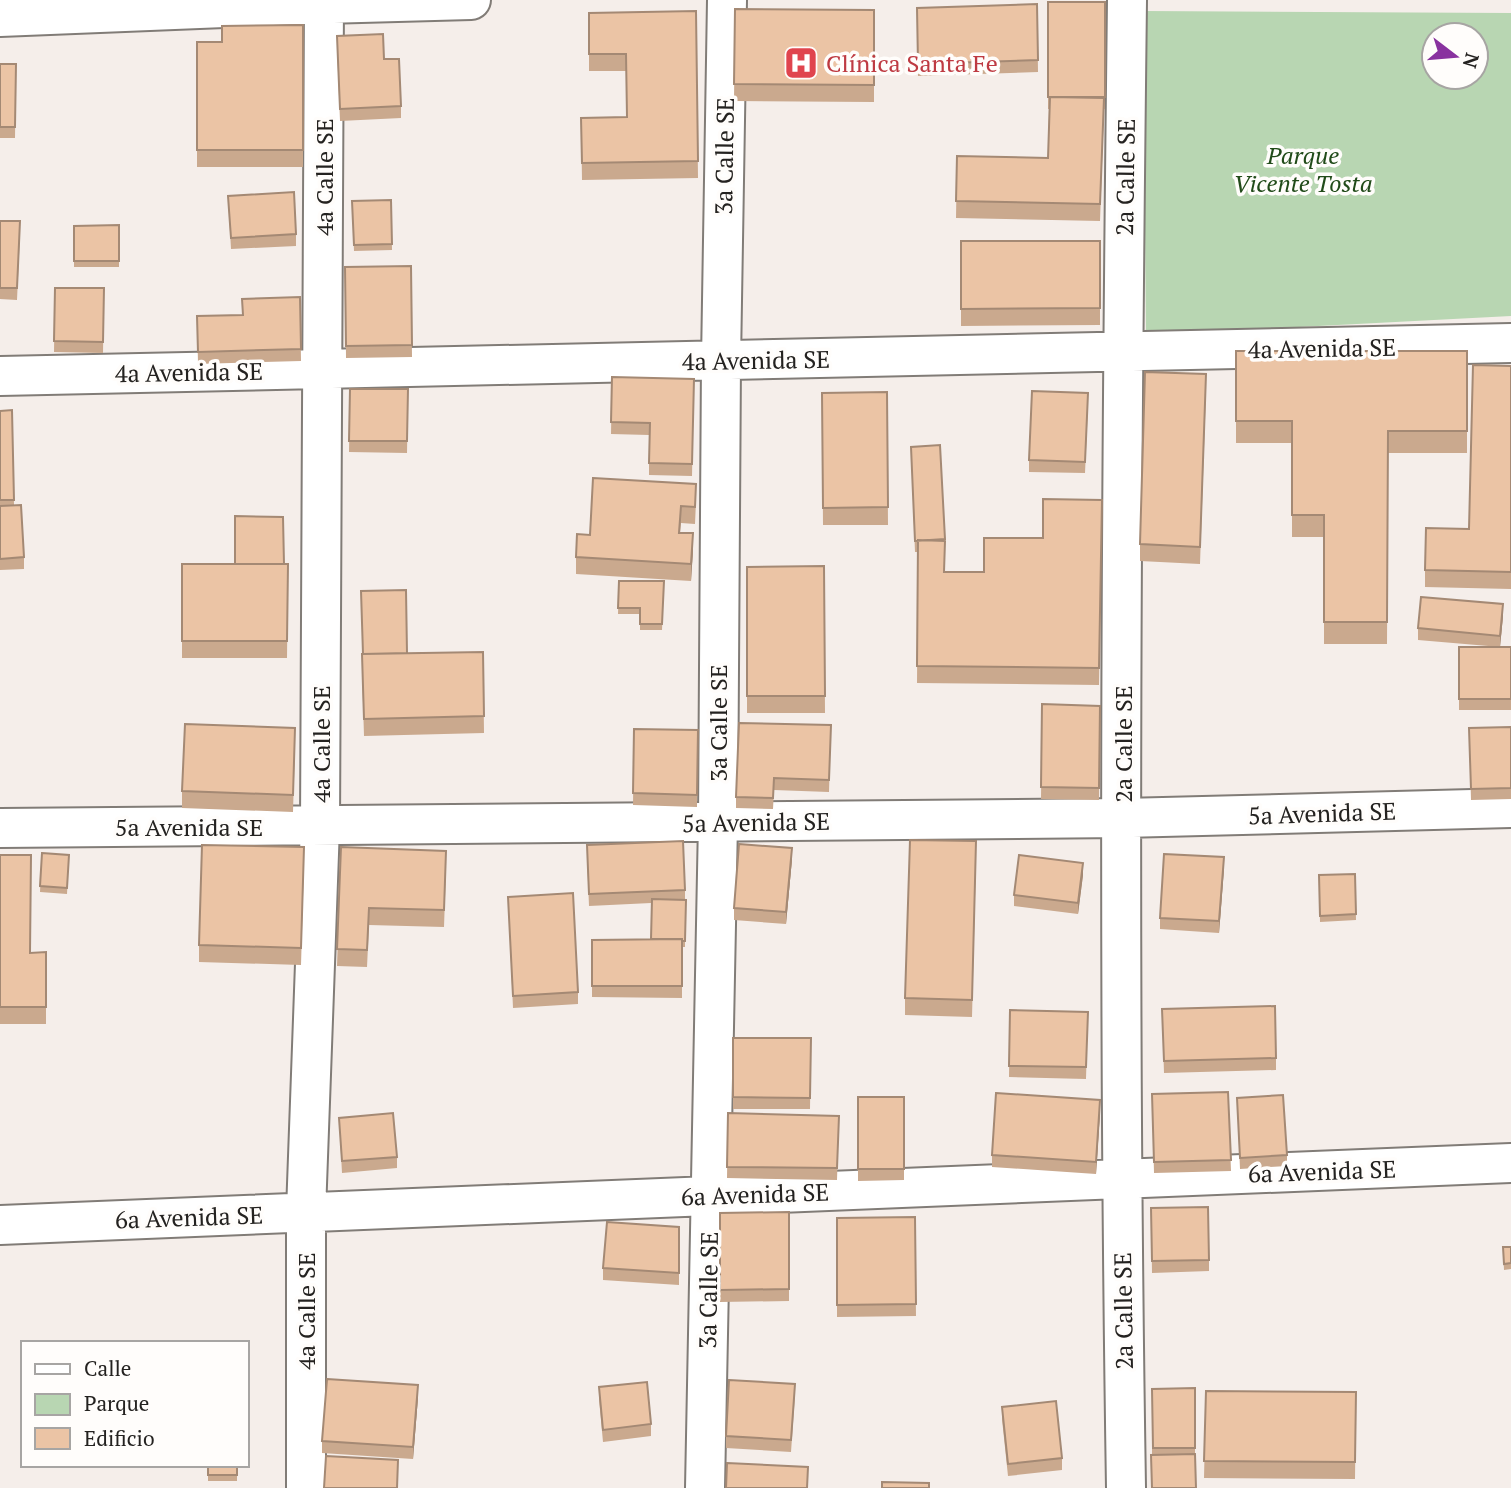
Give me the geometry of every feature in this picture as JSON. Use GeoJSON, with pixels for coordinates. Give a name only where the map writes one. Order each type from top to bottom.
{"type":"FeatureCollection","features":[{"type":"Feature","properties":{"kind":"street"},"geometry":{"type":"LineString","coordinates":[[0,17],[324,2],[471,0]]}},
{"type":"Feature","properties":{"kind":"street","name":"3a Calle SE"},"geometry":{"type":"LineString","coordinates":[[705,1488],[718,822],[727,0]]}},
{"type":"Feature","properties":{"kind":"street","name":"2a Calle SE"},"geometry":{"type":"LineString","coordinates":[[1126,1488],[1121,1179],[1123,353],[1127,0]]}},
{"type":"Feature","properties":{"kind":"street","name":"4a Calle SE"},"geometry":{"type":"LineString","coordinates":[[306,1488],[306,1212],[320,826],[324,2]]}},
{"type":"Feature","properties":{"kind":"street","name":"4a Avenida SE"},"geometry":{"type":"LineString","coordinates":[[0,376],[1511,343]]}},
{"type":"Feature","properties":{"kind":"street","name":"5a Avenida SE"},"geometry":{"type":"LineString","coordinates":[[0,828],[1123,818],[1511,808]]}},
{"type":"Feature","properties":{"kind":"street","name":"6a Avenida SE"},"geometry":{"type":"LineString","coordinates":[[0,1225],[1511,1163]]}},
{"type":"Feature","properties":{"kind":"green space","name":"Parque Vicente Tosta"},"geometry":{"type":"Polygon","coordinates":[[[1143,11],[1511,13],[1511,316],[1146,335],[1143,11]]]}},
{"type":"Feature","properties":{"kind":"building"},"geometry":{"type":"Polygon","coordinates":[[[1048,2],[1105,2],[1105,97],[1048,97],[1048,2]]]}},
{"type":"Feature","properties":{"kind":"building"},"geometry":{"type":"Polygon","coordinates":[[[1037,4],[1038,60],[918,64],[917,8],[1037,4]]]}},
{"type":"Feature","properties":{"kind":"building"},"geometry":{"type":"Polygon","coordinates":[[[735,9],[874,10],[874,85],[734,84],[735,9]]]}},
{"type":"Feature","properties":{"kind":"building"},"geometry":{"type":"Polygon","coordinates":[[[696,11],[698,161],[582,163],[581,118],[627,117],[626,54],[589,54],[589,13],[696,11]]]}},
{"type":"Feature","properties":{"kind":"building"},"geometry":{"type":"Polygon","coordinates":[[[303,25],[303,150],[197,150],[197,42],[222,42],[222,26],[303,25]]]}},
{"type":"Feature","properties":{"kind":"building"},"geometry":{"type":"Polygon","coordinates":[[[383,34],[384,59],[399,59],[401,106],[340,109],[337,36],[383,34]]]}},
{"type":"Feature","properties":{"kind":"building"},"geometry":{"type":"Polygon","coordinates":[[[0,64],[16,64],[15,127],[0,127],[0,64]]]}},
{"type":"Feature","properties":{"kind":"building"},"geometry":{"type":"Polygon","coordinates":[[[1050,97],[1104,98],[1100,204],[956,201],[957,156],[1048,158],[1050,97]]]}},
{"type":"Feature","properties":{"kind":"building"},"geometry":{"type":"Polygon","coordinates":[[[294,192],[296,234],[231,238],[228,196],[294,192]]]}},
{"type":"Feature","properties":{"kind":"building"},"geometry":{"type":"Polygon","coordinates":[[[391,200],[392,244],[354,245],[352,201],[391,200]]]}},
{"type":"Feature","properties":{"kind":"building"},"geometry":{"type":"Polygon","coordinates":[[[0,221],[20,221],[17,288],[0,288],[0,221]]]}},
{"type":"Feature","properties":{"kind":"building"},"geometry":{"type":"Polygon","coordinates":[[[119,225],[119,261],[74,261],[74,226],[119,225]]]}},
{"type":"Feature","properties":{"kind":"building"},"geometry":{"type":"Polygon","coordinates":[[[961,241],[1100,241],[1100,308],[961,309],[961,241]]]}},
{"type":"Feature","properties":{"kind":"building"},"geometry":{"type":"Polygon","coordinates":[[[411,266],[412,345],[346,346],[345,267],[411,266]]]}},
{"type":"Feature","properties":{"kind":"building"},"geometry":{"type":"Polygon","coordinates":[[[55,288],[104,288],[103,342],[54,341],[55,288]]]}},
{"type":"Feature","properties":{"kind":"building"},"geometry":{"type":"Polygon","coordinates":[[[300,297],[301,349],[198,352],[197,316],[243,315],[242,299],[300,297]]]}},
{"type":"Feature","properties":{"kind":"building"},"geometry":{"type":"Polygon","coordinates":[[[1236,351],[1467,351],[1467,431],[1388,431],[1387,622],[1324,622],[1324,515],[1292,515],[1292,421],[1236,421],[1236,351]]]}},
{"type":"Feature","properties":{"kind":"building"},"geometry":{"type":"Polygon","coordinates":[[[1473,365],[1511,366],[1511,572],[1425,570],[1426,528],[1469,529],[1473,365]]]}},
{"type":"Feature","properties":{"kind":"building"},"geometry":{"type":"Polygon","coordinates":[[[1145,372],[1206,374],[1200,547],[1140,544],[1145,372]]]}},
{"type":"Feature","properties":{"kind":"building"},"geometry":{"type":"Polygon","coordinates":[[[612,377],[694,379],[692,464],[649,463],[650,423],[611,422],[612,377]]]}},
{"type":"Feature","properties":{"kind":"building"},"geometry":{"type":"Polygon","coordinates":[[[350,389],[408,389],[407,441],[349,441],[350,389]]]}},
{"type":"Feature","properties":{"kind":"building"},"geometry":{"type":"Polygon","coordinates":[[[1032,391],[1088,393],[1085,462],[1029,460],[1032,391]]]}},
{"type":"Feature","properties":{"kind":"building"},"geometry":{"type":"Polygon","coordinates":[[[887,392],[888,507],[823,508],[822,393],[887,392]]]}},
{"type":"Feature","properties":{"kind":"building"},"geometry":{"type":"Polygon","coordinates":[[[12,410],[14,500],[0,500],[0,411],[12,410]]]}},
{"type":"Feature","properties":{"kind":"building"},"geometry":{"type":"Polygon","coordinates":[[[940,445],[945,539],[915,541],[911,447],[940,445]]]}},
{"type":"Feature","properties":{"kind":"building"},"geometry":{"type":"Polygon","coordinates":[[[593,478],[696,484],[695,507],[681,506],[679,533],[693,533],[691,564],[576,557],[577,534],[590,535],[593,478]]]}},
{"type":"Feature","properties":{"kind":"building"},"geometry":{"type":"Polygon","coordinates":[[[1043,499],[1102,500],[1099,668],[917,666],[918,540],[945,541],[944,572],[984,572],[984,538],[1043,538],[1043,499]]]}},
{"type":"Feature","properties":{"kind":"building"},"geometry":{"type":"Polygon","coordinates":[[[21,505],[24,557],[0,559],[0,506],[21,505]]]}},
{"type":"Feature","properties":{"kind":"building"},"geometry":{"type":"Polygon","coordinates":[[[235,516],[283,517],[284,564],[235,564],[235,516]]]}},
{"type":"Feature","properties":{"kind":"building"},"geometry":{"type":"Polygon","coordinates":[[[182,564],[288,564],[287,641],[182,641],[182,564]]]}},
{"type":"Feature","properties":{"kind":"building"},"geometry":{"type":"Polygon","coordinates":[[[824,566],[825,696],[747,696],[747,567],[824,566]]]}},
{"type":"Feature","properties":{"kind":"building"},"geometry":{"type":"Polygon","coordinates":[[[619,581],[664,581],[662,624],[640,624],[640,608],[618,608],[619,581]]]}},
{"type":"Feature","properties":{"kind":"building"},"geometry":{"type":"Polygon","coordinates":[[[406,590],[407,653],[363,654],[361,591],[406,590]]]}},
{"type":"Feature","properties":{"kind":"building"},"geometry":{"type":"Polygon","coordinates":[[[1421,597],[1503,604],[1500,636],[1418,628],[1421,597]]]}},
{"type":"Feature","properties":{"kind":"building"},"geometry":{"type":"Polygon","coordinates":[[[1459,647],[1511,647],[1511,699],[1459,699],[1459,647]]]}},
{"type":"Feature","properties":{"kind":"building"},"geometry":{"type":"Polygon","coordinates":[[[483,652],[484,716],[364,719],[362,654],[483,652]]]}},
{"type":"Feature","properties":{"kind":"building"},"geometry":{"type":"Polygon","coordinates":[[[1042,704],[1100,706],[1099,788],[1041,787],[1042,704]]]}},
{"type":"Feature","properties":{"kind":"building"},"geometry":{"type":"Polygon","coordinates":[[[739,723],[831,725],[829,780],[774,778],[773,798],[736,797],[739,723]]]}},
{"type":"Feature","properties":{"kind":"building"},"geometry":{"type":"Polygon","coordinates":[[[185,724],[295,728],[293,795],[182,791],[185,724]]]}},
{"type":"Feature","properties":{"kind":"building"},"geometry":{"type":"Polygon","coordinates":[[[1511,727],[1511,788],[1471,789],[1469,728],[1511,727]]]}},
{"type":"Feature","properties":{"kind":"building"},"geometry":{"type":"Polygon","coordinates":[[[634,729],[698,730],[697,795],[633,793],[634,729]]]}},
{"type":"Feature","properties":{"kind":"building"},"geometry":{"type":"Polygon","coordinates":[[[910,840],[976,841],[972,1000],[905,998],[910,840]]]}},
{"type":"Feature","properties":{"kind":"building"},"geometry":{"type":"Polygon","coordinates":[[[683,841],[685,890],[589,894],[587,845],[683,841]]]}},
{"type":"Feature","properties":{"kind":"building"},"geometry":{"type":"Polygon","coordinates":[[[739,844],[792,848],[786,912],[734,908],[739,844]]]}},
{"type":"Feature","properties":{"kind":"building"},"geometry":{"type":"Polygon","coordinates":[[[202,845],[304,847],[301,948],[199,945],[202,845]]]}},
{"type":"Feature","properties":{"kind":"building"},"geometry":{"type":"Polygon","coordinates":[[[341,847],[446,851],[444,910],[369,908],[367,950],[337,949],[341,847]]]}},
{"type":"Feature","properties":{"kind":"building"},"geometry":{"type":"Polygon","coordinates":[[[42,853],[69,855],[67,888],[40,886],[42,853]]]}},
{"type":"Feature","properties":{"kind":"building"},"geometry":{"type":"Polygon","coordinates":[[[1164,854],[1224,857],[1219,921],[1160,918],[1164,854]]]}},
{"type":"Feature","properties":{"kind":"building"},"geometry":{"type":"Polygon","coordinates":[[[0,855],[31,855],[30,953],[46,952],[46,1007],[0,1007],[0,855]]]}},
{"type":"Feature","properties":{"kind":"building"},"geometry":{"type":"Polygon","coordinates":[[[1019,855],[1083,863],[1078,903],[1014,895],[1019,855]]]}},
{"type":"Feature","properties":{"kind":"building"},"geometry":{"type":"Polygon","coordinates":[[[1355,874],[1356,914],[1320,916],[1319,875],[1355,874]]]}},
{"type":"Feature","properties":{"kind":"building"},"geometry":{"type":"Polygon","coordinates":[[[573,893],[578,992],[513,996],[508,897],[573,893]]]}},
{"type":"Feature","properties":{"kind":"building"},"geometry":{"type":"Polygon","coordinates":[[[652,899],[686,900],[685,941],[651,939],[652,899]]]}},
{"type":"Feature","properties":{"kind":"building"},"geometry":{"type":"Polygon","coordinates":[[[682,939],[682,986],[592,986],[592,940],[682,939]]]}},
{"type":"Feature","properties":{"kind":"building"},"geometry":{"type":"Polygon","coordinates":[[[1275,1006],[1276,1058],[1164,1061],[1162,1009],[1275,1006]]]}},
{"type":"Feature","properties":{"kind":"building"},"geometry":{"type":"Polygon","coordinates":[[[1010,1010],[1088,1012],[1086,1067],[1009,1066],[1010,1010]]]}},
{"type":"Feature","properties":{"kind":"building"},"geometry":{"type":"Polygon","coordinates":[[[733,1038],[811,1038],[810,1098],[733,1097],[733,1038]]]}},
{"type":"Feature","properties":{"kind":"building"},"geometry":{"type":"Polygon","coordinates":[[[1228,1092],[1231,1160],[1154,1162],[1152,1094],[1228,1092]]]}},
{"type":"Feature","properties":{"kind":"building"},"geometry":{"type":"Polygon","coordinates":[[[996,1093],[1100,1100],[1096,1162],[992,1155],[996,1093]]]}},
{"type":"Feature","properties":{"kind":"building"},"geometry":{"type":"Polygon","coordinates":[[[1283,1095],[1287,1155],[1240,1158],[1237,1098],[1283,1095]]]}},
{"type":"Feature","properties":{"kind":"building"},"geometry":{"type":"Polygon","coordinates":[[[858,1097],[904,1097],[904,1169],[858,1169],[858,1097]]]}},
{"type":"Feature","properties":{"kind":"building"},"geometry":{"type":"Polygon","coordinates":[[[393,1113],[397,1157],[342,1161],[339,1118],[393,1113]]]}},
{"type":"Feature","properties":{"kind":"building"},"geometry":{"type":"Polygon","coordinates":[[[728,1113],[839,1116],[837,1168],[727,1167],[728,1113]]]}},
{"type":"Feature","properties":{"kind":"building"},"geometry":{"type":"Polygon","coordinates":[[[1208,1207],[1209,1260],[1152,1261],[1151,1208],[1208,1207]]]}},
{"type":"Feature","properties":{"kind":"building"},"geometry":{"type":"Polygon","coordinates":[[[789,1212],[789,1289],[720,1290],[720,1213],[789,1212]]]}},
{"type":"Feature","properties":{"kind":"building"},"geometry":{"type":"Polygon","coordinates":[[[915,1217],[916,1304],[837,1305],[837,1218],[915,1217]]]}},
{"type":"Feature","properties":{"kind":"building"},"geometry":{"type":"Polygon","coordinates":[[[607,1222],[679,1227],[679,1273],[603,1268],[607,1222]]]}},
{"type":"Feature","properties":{"kind":"building"},"geometry":{"type":"Polygon","coordinates":[[[1503,1247],[1511,1247],[1511,1263],[1504,1264],[1503,1247]]]}},
{"type":"Feature","properties":{"kind":"building"},"geometry":{"type":"Polygon","coordinates":[[[327,1379],[418,1385],[413,1447],[322,1441],[327,1379]]]}},
{"type":"Feature","properties":{"kind":"building"},"geometry":{"type":"Polygon","coordinates":[[[729,1380],[795,1384],[791,1440],[726,1436],[729,1380]]]}},
{"type":"Feature","properties":{"kind":"building"},"geometry":{"type":"Polygon","coordinates":[[[647,1382],[651,1424],[603,1430],[599,1387],[647,1382]]]}},
{"type":"Feature","properties":{"kind":"building"},"geometry":{"type":"Polygon","coordinates":[[[1195,1388],[1195,1448],[1153,1448],[1152,1389],[1195,1388]]]}},
{"type":"Feature","properties":{"kind":"building"},"geometry":{"type":"Polygon","coordinates":[[[1206,1391],[1356,1392],[1355,1462],[1204,1461],[1206,1391]]]}},
{"type":"Feature","properties":{"kind":"building"},"geometry":{"type":"Polygon","coordinates":[[[1056,1401],[1062,1458],[1008,1464],[1002,1407],[1056,1401]]]}},
{"type":"Feature","properties":{"kind":"building"},"geometry":{"type":"Polygon","coordinates":[[[1195,1454],[1196,1488],[1152,1488],[1151,1455],[1195,1454]]]}},
{"type":"Feature","properties":{"kind":"building"},"geometry":{"type":"Polygon","coordinates":[[[326,1456],[398,1460],[397,1488],[324,1488],[326,1456]]]}},
{"type":"Feature","properties":{"kind":"building"},"geometry":{"type":"Polygon","coordinates":[[[727,1463],[808,1467],[807,1488],[726,1488],[727,1463]]]}},
{"type":"Feature","properties":{"kind":"building"},"geometry":{"type":"Polygon","coordinates":[[[208,1467],[237,1467],[237,1475],[208,1475],[208,1467]]]}},
{"type":"Feature","properties":{"kind":"building"},"geometry":{"type":"Polygon","coordinates":[[[882,1482],[929,1483],[929,1488],[882,1488],[882,1482]]]}},
{"type":"Feature","properties":{"kind":"place","name":"Clínica Santa Fe"},"geometry":{"type":"Point","coordinates":[801,63]}}]}
